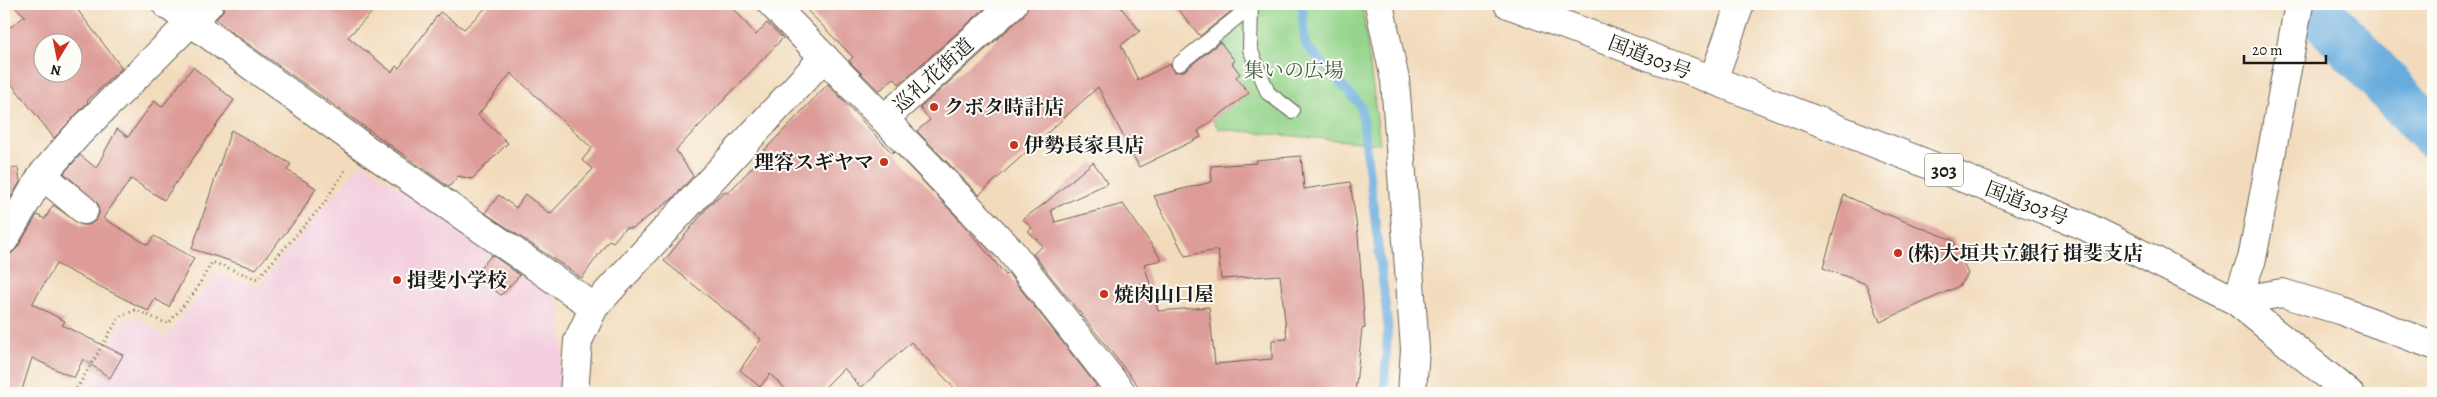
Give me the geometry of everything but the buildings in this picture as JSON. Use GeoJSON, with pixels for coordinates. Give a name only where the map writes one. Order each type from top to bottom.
{"type":"FeatureCollection","features":[{"type":"Feature","properties":{"kind":"main road"},"geometry":{"type":"LineString","coordinates":[[166,4],[199,13],[362,146],[594,307]]}},
{"type":"Feature","properties":{"kind":"main road","name":"巡礼花街道"},"geometry":{"type":"LineString","coordinates":[[772,4],[884,119],[1013,4]]}},
{"type":"Feature","properties":{"kind":"main road"},"geometry":{"type":"LineString","coordinates":[[1379,4],[1396,90],[1415,349],[1412,393]]}},
{"type":"Feature","properties":{"kind":"main road","name":"国道303号"},"geometry":{"type":"LineString","coordinates":[[1508,4],[1713,80],[2083,225],[2236,301],[2348,393]]}},
{"type":"Feature","properties":{"kind":"main road"},"geometry":{"type":"LineString","coordinates":[[1713,80],[1740,4]]}},
{"type":"Feature","properties":{"kind":"main road"},"geometry":{"type":"LineString","coordinates":[[2236,301],[2252,259],[2299,4]]}},
{"type":"Feature","properties":{"kind":"main road"},"geometry":{"type":"LineString","coordinates":[[4,240],[42,175],[79,133],[199,13]]}},
{"type":"Feature","properties":{"kind":"main road"},"geometry":{"type":"LineString","coordinates":[[574,393],[578,341],[594,307],[824,57]]}},
{"type":"Feature","properties":{"kind":"main road"},"geometry":{"type":"LineString","coordinates":[[884,119],[1009,249],[1122,393]]}},
{"type":"Feature","properties":{"kind":"main road"},"geometry":{"type":"LineString","coordinates":[[42,175],[84,210]]}},
{"type":"Feature","properties":{"kind":"main road"},"geometry":{"type":"LineString","coordinates":[[2236,301],[2282,293],[2339,310],[2433,345]]}},
{"type":"Feature","properties":{"kind":"lane"},"geometry":{"type":"LineString","coordinates":[[1179,64],[1251,5]]}},
{"type":"Feature","properties":{"kind":"lane"},"geometry":{"type":"LineString","coordinates":[[1251,5],[1250,49],[1268,94],[1292,110]]}},
{"type":"Feature","properties":{"kind":"path"},"geometry":{"type":"LineString","coordinates":[[74,393],[120,316],[136,310],[168,324],[194,293],[212,262],[257,279],[322,206],[362,146]]}},
{"type":"Feature","properties":{"kind":"shaded area","name":"揖斐小学校"},"geometry":{"type":"Polygon","coordinates":[[[362,162],[556,297],[562,317],[562,393],[83,393],[123,318],[140,319],[165,337],[218,273],[257,287],[362,162]]]}},
{"type":"Feature","properties":{"kind":"green space","name":"集いの広場"},"geometry":{"type":"Polygon","coordinates":[[[1263,4],[1362,4],[1380,144],[1219,129],[1179,73],[1263,7],[1263,4]]]}},
{"type":"Feature","properties":{"kind":"waterway"},"geometry":{"type":"LineString","coordinates":[[1302,4],[1305,44],[1361,106],[1388,326],[1384,393]]}},
{"type":"Feature","properties":{"kind":"waterway"},"geometry":{"type":"LineString","coordinates":[[2311,4],[2433,134]]}},
{"type":"Feature","properties":{"kind":"place","name":"クボタ時計店"},"geometry":{"type":"Point","coordinates":[934,107]}},
{"type":"Feature","properties":{"kind":"place","name":"伊勢長家具店"},"geometry":{"type":"Point","coordinates":[1014,145]}},
{"type":"Feature","properties":{"kind":"place","name":"理容スギヤマ"},"geometry":{"type":"Point","coordinates":[884,162]}},
{"type":"Feature","properties":{"kind":"place","name":"(株)大垣共立銀行 揖斐支店"},"geometry":{"type":"Point","coordinates":[1898,253]}},
{"type":"Feature","properties":{"kind":"place","name":"揖斐小学校"},"geometry":{"type":"Point","coordinates":[397,280]}},
{"type":"Feature","properties":{"kind":"place","name":"焼肉山口屋"},"geometry":{"type":"Point","coordinates":[1104,294]}}]}
